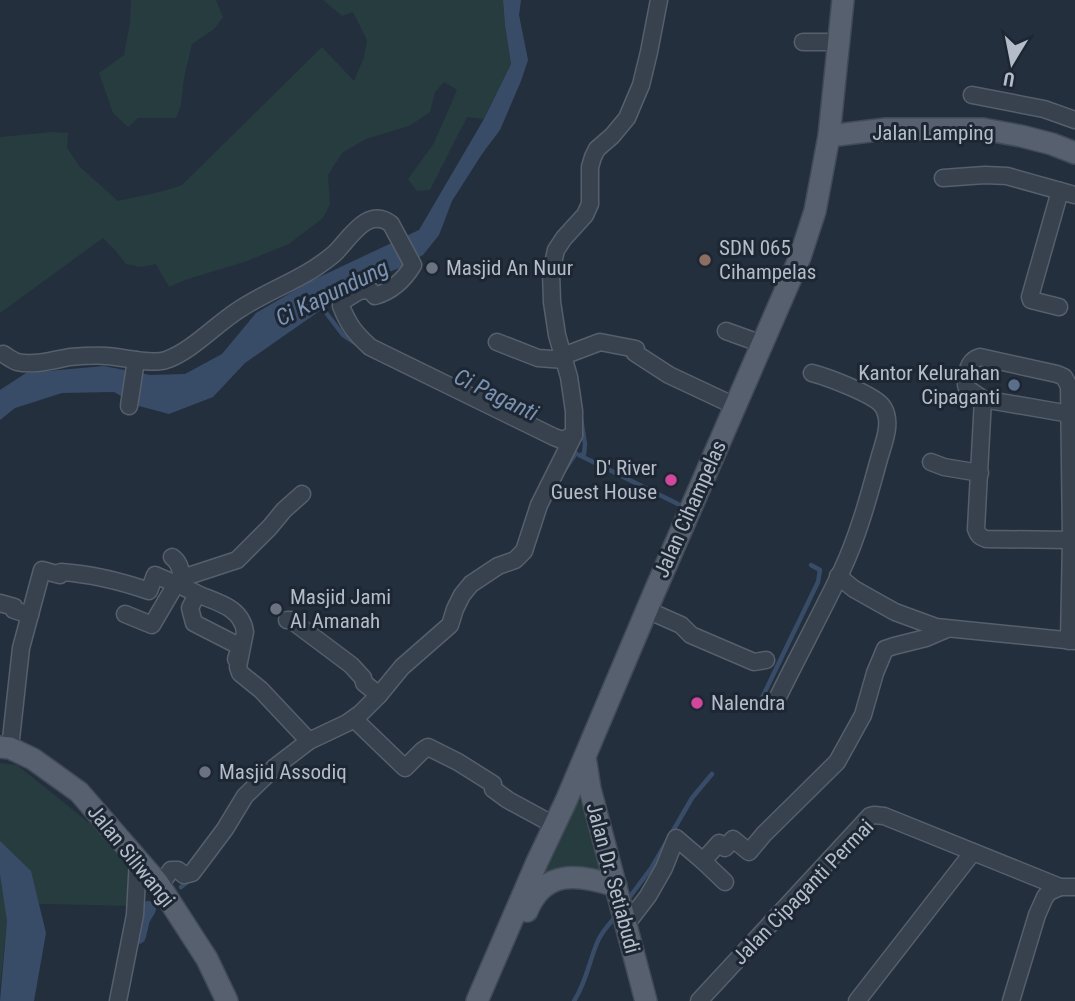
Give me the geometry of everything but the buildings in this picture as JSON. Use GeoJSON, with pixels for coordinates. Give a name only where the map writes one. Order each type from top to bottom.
{"type":"FeatureCollection","features":[{"type":"Feature","properties":{"kind":"main road","name":"Jalan Cihampelas"},"geometry":{"type":"LineString","coordinates":[[477,1001],[800,257],[815,211],[829,136],[843,0]]}},
{"type":"Feature","properties":{"kind":"main road","name":"Jalan Lamping"},"geometry":{"type":"LineString","coordinates":[[829,136],[886,129],[983,129],[1052,144],[1075,153]]}},
{"type":"Feature","properties":{"kind":"main road","name":"Jalan Siliwangi"},"geometry":{"type":"LineString","coordinates":[[5,748],[33,759],[79,792],[138,859],[158,883],[207,959],[227,1001]]}},
{"type":"Feature","properties":{"kind":"main road","name":"Jalan Dr. Setiabudi"},"geometry":{"type":"LineString","coordinates":[[585,755],[590,789],[646,1001]]}},
{"type":"Feature","properties":{"kind":"main road"},"geometry":{"type":"LineString","coordinates":[[489,1001],[532,898],[543,887],[555,880],[592,878],[617,892]]}},
{"type":"Feature","properties":{"kind":"street"},"geometry":{"type":"LineString","coordinates":[[158,883],[171,870],[177,870],[184,875],[192,873],[225,829],[245,796],[275,767],[309,741],[356,722],[402,667],[450,625],[458,602],[471,584],[522,554],[539,505],[569,444],[574,420],[566,357],[557,335],[552,302],[551,272],[556,250],[585,215],[590,204],[590,174],[597,149],[626,118],[641,85],[659,0]]}},
{"type":"Feature","properties":{"kind":"street"},"geometry":{"type":"LineString","coordinates":[[803,42],[839,42]]}},
{"type":"Feature","properties":{"kind":"street","name":"Jalan Lamping"},"geometry":{"type":"LineString","coordinates":[[972,95],[1044,109],[1075,120]]}},
{"type":"Feature","properties":{"kind":"street"},"geometry":{"type":"LineString","coordinates":[[943,178],[1007,176],[1068,193],[1030,297],[1031,300],[1059,307]]}},
{"type":"Feature","properties":{"kind":"street"},"geometry":{"type":"LineString","coordinates":[[3,354],[20,363],[107,356],[135,365],[163,361],[190,348],[216,325],[261,295],[314,269],[336,252],[360,225],[374,219],[385,219],[391,224],[412,262],[406,276],[391,289],[375,296],[371,290],[361,290],[342,301],[341,306],[349,325],[369,351],[569,444]]}},
{"type":"Feature","properties":{"kind":"street"},"geometry":{"type":"LineString","coordinates":[[726,331],[762,344]]}},
{"type":"Feature","properties":{"kind":"street"},"geometry":{"type":"LineString","coordinates":[[497,342],[538,358],[566,357],[600,342],[636,349],[635,353],[669,375],[735,406]]}},
{"type":"Feature","properties":{"kind":"street"},"geometry":{"type":"LineString","coordinates":[[838,576],[854,589],[895,612],[936,627],[1072,641],[1072,540],[1070,414],[1069,386],[1064,377],[980,357],[970,363],[967,388],[983,399],[1070,414]]}},
{"type":"Feature","properties":{"kind":"street"},"geometry":{"type":"LineString","coordinates":[[129,404],[135,365]]}},
{"type":"Feature","properties":{"kind":"street"},"geometry":{"type":"LineString","coordinates":[[777,699],[838,576],[868,502],[887,428],[883,406],[875,400],[828,377],[812,373]]}},
{"type":"Feature","properties":{"kind":"street"},"geometry":{"type":"LineString","coordinates":[[983,399],[976,529],[981,537],[1072,540]]}},
{"type":"Feature","properties":{"kind":"street"},"geometry":{"type":"LineString","coordinates":[[931,462],[980,473]]}},
{"type":"Feature","properties":{"kind":"street"},"geometry":{"type":"LineString","coordinates":[[179,583],[237,559],[302,494]]}},
{"type":"Feature","properties":{"kind":"street"},"geometry":{"type":"LineString","coordinates":[[125,614],[152,625],[179,583],[179,566],[172,557]]}},
{"type":"Feature","properties":{"kind":"street"},"geometry":{"type":"LineString","coordinates":[[5,748],[21,648],[42,570],[60,575],[61,572],[80,573],[125,582],[149,591],[155,575],[179,583],[197,594],[229,607],[245,626],[237,667],[240,673],[261,690],[309,741]]}},
{"type":"Feature","properties":{"kind":"street"},"geometry":{"type":"LineString","coordinates":[[197,594],[190,608],[194,623],[240,648],[234,664]]}},
{"type":"Feature","properties":{"kind":"street"},"geometry":{"type":"LineString","coordinates":[[0,603],[30,615]]}},
{"type":"Feature","properties":{"kind":"street"},"geometry":{"type":"LineString","coordinates":[[647,610],[681,625],[691,635],[754,662],[766,660]]}},
{"type":"Feature","properties":{"kind":"street"},"geometry":{"type":"LineString","coordinates":[[287,620],[291,620],[351,665],[363,678],[364,683],[379,695]]}},
{"type":"Feature","properties":{"kind":"street"},"geometry":{"type":"LineString","coordinates":[[703,861],[719,843],[725,848],[733,839],[749,852],[836,762],[863,715],[885,649],[926,638],[947,629]]}},
{"type":"Feature","properties":{"kind":"street"},"geometry":{"type":"LineString","coordinates":[[356,722],[405,768],[428,747],[458,762],[493,784],[493,789],[508,800],[554,825]]}},
{"type":"Feature","properties":{"kind":"street","name":"Jalan Cipaganti Permai"},"geometry":{"type":"LineString","coordinates":[[699,1001],[870,816],[884,816],[1068,887]]}},
{"type":"Feature","properties":{"kind":"street"},"geometry":{"type":"LineString","coordinates":[[624,923],[648,896],[664,868],[676,838],[725,882]]}},
{"type":"Feature","properties":{"kind":"street"},"geometry":{"type":"LineString","coordinates":[[857,1001],[973,852]]}},
{"type":"Feature","properties":{"kind":"street"},"geometry":{"type":"LineString","coordinates":[[118,1001],[135,915],[138,859]]}},
{"type":"Feature","properties":{"kind":"street"},"geometry":{"type":"LineString","coordinates":[[1011,1001],[1045,897],[1049,892],[1068,887]]}},
{"type":"Feature","properties":{"kind":"green space"},"geometry":{"type":"Polygon","coordinates":[[[131,0],[216,0],[223,17],[214,29],[192,44],[181,105],[176,118],[138,118],[128,127],[113,113],[99,73],[124,55],[131,0]]]}},
{"type":"Feature","properties":{"kind":"green space"},"geometry":{"type":"Polygon","coordinates":[[[323,0],[503,0],[511,64],[484,119],[467,117],[430,190],[417,191],[408,179],[434,143],[457,90],[444,82],[435,92],[430,112],[409,126],[366,139],[342,153],[328,175],[330,204],[323,218],[289,244],[169,287],[156,264],[141,267],[126,264],[103,238],[0,313],[0,137],[68,133],[67,148],[80,167],[118,201],[182,185],[322,47],[354,81],[364,57],[367,40],[353,12],[342,16],[323,0]]]}},
{"type":"Feature","properties":{"kind":"green space"},"geometry":{"type":"Polygon","coordinates":[[[0,763],[17,765],[114,843],[128,862],[133,906],[5,903],[7,921],[0,988],[0,763]]]}},
{"type":"Feature","properties":{"kind":"green space"},"geometry":{"type":"Polygon","coordinates":[[[579,801],[584,805],[607,876],[594,869],[554,872],[539,882],[574,804],[579,801]]]}},
{"type":"Feature","properties":{"kind":"water","name":"Ci Kapundung"},"geometry":{"type":"Polygon","coordinates":[[[503,0],[521,0],[519,15],[528,60],[500,130],[452,201],[439,235],[423,255],[397,269],[361,282],[245,363],[213,397],[169,414],[139,406],[114,392],[62,393],[15,408],[0,420],[0,390],[26,373],[104,366],[150,375],[185,374],[222,354],[256,313],[311,281],[419,230],[484,119],[511,64],[503,0]]]}},
{"type":"Feature","properties":{"kind":"water"},"geometry":{"type":"Polygon","coordinates":[[[0,841],[31,871],[46,933],[34,1001],[0,1001],[7,921],[0,874],[0,841]]]}},
{"type":"Feature","properties":{"kind":"waterway","name":"Ci Paganti"},"geometry":{"type":"LineString","coordinates":[[321,306],[343,335],[358,345]]}},
{"type":"Feature","properties":{"kind":"waterway"},"geometry":{"type":"LineString","coordinates":[[581,419],[585,444],[584,454],[581,455]]}},
{"type":"Feature","properties":{"kind":"waterway"},"geometry":{"type":"LineString","coordinates":[[564,471],[576,453]]}},
{"type":"Feature","properties":{"kind":"waterway","name":"Ci Paganti"},"geometry":{"type":"LineString","coordinates":[[579,455],[678,504]]}},
{"type":"Feature","properties":{"kind":"waterway","name":"Ci Paganti"},"geometry":{"type":"LineString","coordinates":[[759,704],[818,582],[820,570],[811,565]]}},
{"type":"Feature","properties":{"kind":"waterway","name":"Ci Paganti"},"geometry":{"type":"LineString","coordinates":[[626,902],[652,867],[692,798],[712,774]]}},
{"type":"Feature","properties":{"kind":"waterway"},"geometry":{"type":"LineString","coordinates":[[181,887],[191,879]]}},
{"type":"Feature","properties":{"kind":"waterway"},"geometry":{"type":"LineString","coordinates":[[138,936],[142,919],[148,909]]}},
{"type":"Feature","properties":{"kind":"waterway","name":"Ci Paganti"},"geometry":{"type":"LineString","coordinates":[[574,1001],[599,939],[617,915]]}},
{"type":"Feature","properties":{"kind":"place","name":"SDN 065 Cihampelas"},"geometry":{"type":"Point","coordinates":[705,260]}},
{"type":"Feature","properties":{"kind":"place","name":"Masjid An Nuur"},"geometry":{"type":"Point","coordinates":[432,268]}},
{"type":"Feature","properties":{"kind":"place","name":"Kantor Kelurahan Cipaganti"},"geometry":{"type":"Point","coordinates":[1014,385]}},
{"type":"Feature","properties":{"kind":"place","name":"D' River Guest House"},"geometry":{"type":"Point","coordinates":[671,480]}},
{"type":"Feature","properties":{"kind":"place","name":"Masjid Jami Al Amanah"},"geometry":{"type":"Point","coordinates":[276,609]}},
{"type":"Feature","properties":{"kind":"place","name":"Nalendra"},"geometry":{"type":"Point","coordinates":[697,703]}},
{"type":"Feature","properties":{"kind":"place","name":"Masjid Assodiq"},"geometry":{"type":"Point","coordinates":[205,772]}}]}
